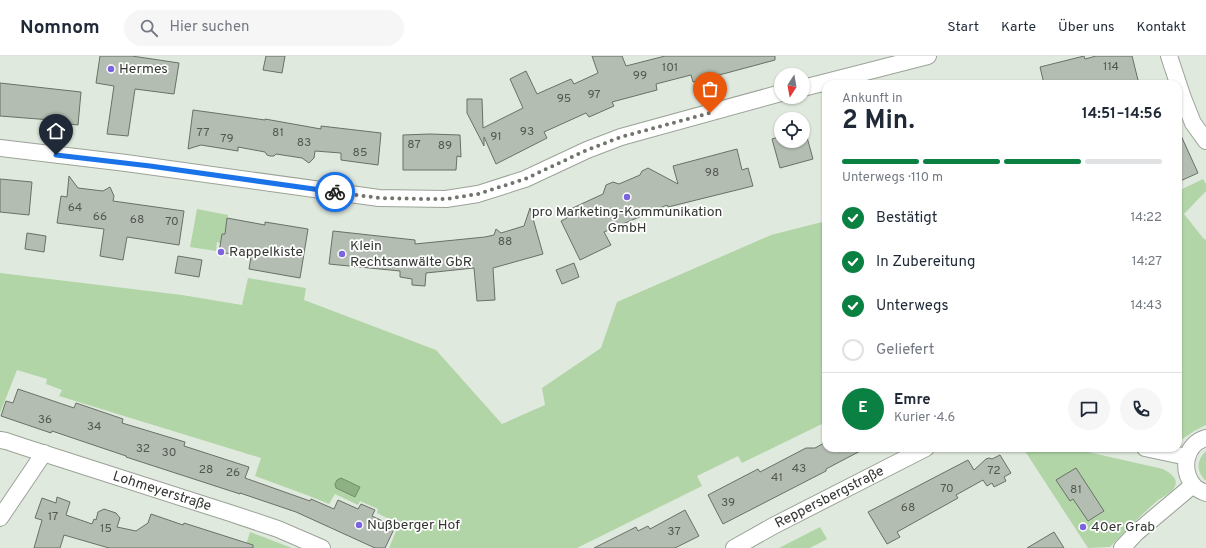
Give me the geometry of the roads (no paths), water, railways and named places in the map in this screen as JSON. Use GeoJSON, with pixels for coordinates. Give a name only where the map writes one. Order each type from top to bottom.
{"type":"FeatureCollection","features":[{"type":"Feature","properties":{"kind":"street"},"geometry":{"type":"LineString","coordinates":[[834,80],[928,56]]}},
{"type":"Feature","properties":{"kind":"street"},"geometry":{"type":"LineString","coordinates":[[1169,56],[1177,80]]}},
{"type":"Feature","properties":{"kind":"street"},"geometry":{"type":"LineString","coordinates":[[810,86],[822,83]]}},
{"type":"Feature","properties":{"kind":"street"},"geometry":{"type":"LineString","coordinates":[[0,148],[126,163],[379,198],[446,199],[478,194],[525,179],[587,150],[621,137],[774,95]]}},
{"type":"Feature","properties":{"kind":"street"},"geometry":{"type":"LineString","coordinates":[[1182,95],[1193,123],[1206,141]]}},
{"type":"Feature","properties":{"kind":"street"},"geometry":{"type":"LineString","coordinates":[[1122,548],[1136,533],[1200,489],[1186,472],[1187,457],[1190,450],[1195,445],[1206,438]]}},
{"type":"Feature","properties":{"kind":"street","name":"Lohmeyerstraße"},"geometry":{"type":"LineString","coordinates":[[0,440],[278,529],[322,548]]}},
{"type":"Feature","properties":{"kind":"street","name":"Reppersbergstraße"},"geometry":{"type":"LineString","coordinates":[[734,548],[775,525],[918,452]]}},
{"type":"Feature","properties":{"kind":"street"},"geometry":{"type":"LineString","coordinates":[[1164,452],[1187,457]]}},
{"type":"Feature","properties":{"kind":"street"},"geometry":{"type":"LineString","coordinates":[[0,518],[44,454]]}},
{"type":"Feature","properties":{"kind":"place","name":"Hermes"},"geometry":{"type":"Point","coordinates":[111,69]}},
{"type":"Feature","properties":{"kind":"place","name":"pro Marketing-Kommunikation GmbH"},"geometry":{"type":"Point","coordinates":[627,197]}},
{"type":"Feature","properties":{"kind":"place","name":"Rappelkiste"},"geometry":{"type":"Point","coordinates":[221,252]}},
{"type":"Feature","properties":{"kind":"place","name":"Klein Rechtsanwälte GbR"},"geometry":{"type":"Point","coordinates":[342,254]}},
{"type":"Feature","properties":{"kind":"place","name":"Nußberger Hof"},"geometry":{"type":"Point","coordinates":[359,525]}},
{"type":"Feature","properties":{"kind":"place","name":"40er Grab"},"geometry":{"type":"Point","coordinates":[1083,527]}}]}
